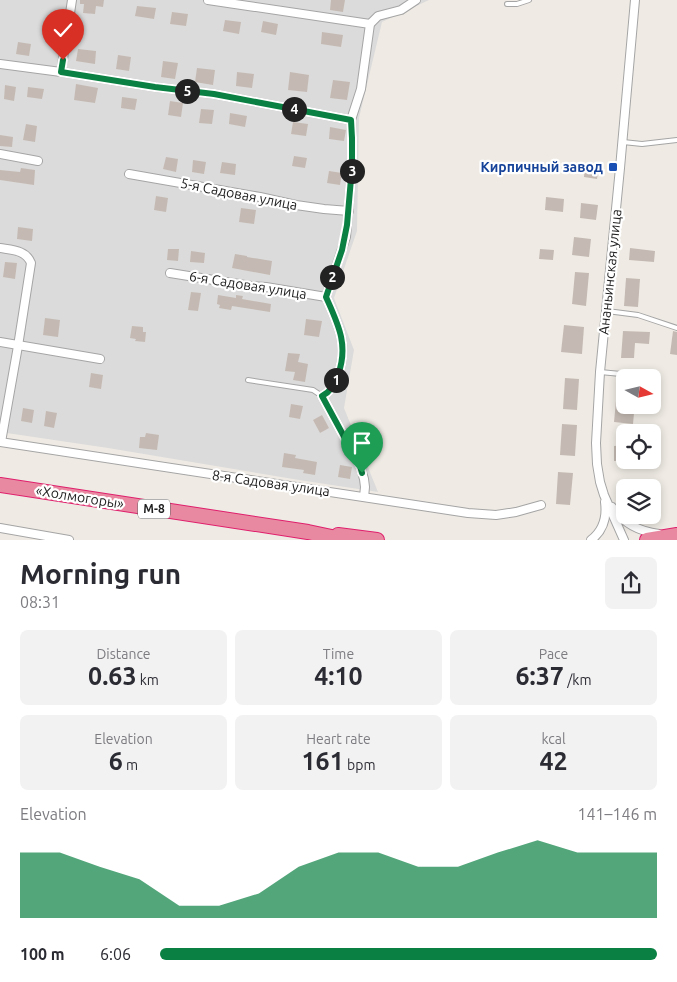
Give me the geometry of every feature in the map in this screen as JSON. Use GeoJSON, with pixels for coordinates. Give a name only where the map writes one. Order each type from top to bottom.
{"type":"FeatureCollection","features":[{"type":"Feature","properties":{"kind":"highway","name":"«Холмогоры»"},"geometry":{"type":"LineString","coordinates":[[0,485],[308,532],[377,540]]}},
{"type":"Feature","properties":{"kind":"highway","name":"«Холмогоры»"},"geometry":{"type":"LineString","coordinates":[[308,532],[346,540]]}},
{"type":"Feature","properties":{"kind":"highway"},"geometry":{"type":"LineString","coordinates":[[646,540],[676,535]]}},
{"type":"Feature","properties":{"kind":"street"},"geometry":{"type":"LineString","coordinates":[[61,72],[72,0]]}},
{"type":"Feature","properties":{"kind":"street"},"geometry":{"type":"LineString","coordinates":[[208,0],[370,24]]}},
{"type":"Feature","properties":{"kind":"street"},"geometry":{"type":"LineString","coordinates":[[364,497],[364,479],[360,466],[322,396],[328,393],[337,379],[343,353],[343,342],[326,297],[346,237],[353,151],[351,120],[361,89],[370,24],[378,16],[401,10],[416,0]]}},
{"type":"Feature","properties":{"kind":"street","name":"Ананьинская улица"},"geometry":{"type":"LineString","coordinates":[[624,540],[604,495],[598,474],[596,453],[600,372],[635,0]]}},
{"type":"Feature","properties":{"kind":"street"},"geometry":{"type":"LineString","coordinates":[[0,64],[214,94],[351,120]]}},
{"type":"Feature","properties":{"kind":"street"},"geometry":{"type":"LineString","coordinates":[[0,154],[38,161]]}},
{"type":"Feature","properties":{"kind":"street","name":"5-я Садовая улица"},"geometry":{"type":"LineString","coordinates":[[129,174],[296,205],[349,210]]}},
{"type":"Feature","properties":{"kind":"street"},"geometry":{"type":"LineString","coordinates":[[0,248],[23,253],[29,258],[30,263],[18,346],[0,442]]}},
{"type":"Feature","properties":{"kind":"street","name":"6-я Садовая улица"},"geometry":{"type":"LineString","coordinates":[[170,273],[326,297]]}},
{"type":"Feature","properties":{"kind":"street"},"geometry":{"type":"LineString","coordinates":[[0,342],[100,359]]}},
{"type":"Feature","properties":{"kind":"street","name":"8-я Садовая улица"},"geometry":{"type":"LineString","coordinates":[[0,442],[486,515],[505,514],[541,505]]}},
{"type":"Feature","properties":{"kind":"street"},"geometry":{"type":"LineString","coordinates":[[604,495],[622,519],[632,526],[651,533],[676,535]]}},
{"type":"Feature","properties":{"kind":"street"},"geometry":{"type":"LineString","coordinates":[[591,540],[599,532],[606,515],[604,495]]}},
{"type":"Feature","properties":{"kind":"street"},"geometry":{"type":"LineString","coordinates":[[0,528],[69,540]]}},
{"type":"Feature","properties":{"kind":"lane"},"geometry":{"type":"LineString","coordinates":[[506,4],[517,4],[529,0]]}},
{"type":"Feature","properties":{"kind":"lane"},"geometry":{"type":"LineString","coordinates":[[623,142],[642,144],[677,140]]}},
{"type":"Feature","properties":{"kind":"lane"},"geometry":{"type":"LineString","coordinates":[[606,311],[638,315],[677,328]]}},
{"type":"Feature","properties":{"kind":"lane"},"geometry":{"type":"LineString","coordinates":[[600,372],[616,374]]}},
{"type":"Feature","properties":{"kind":"lane"},"geometry":{"type":"LineString","coordinates":[[248,380],[313,390],[322,396]]}},
{"type":"Feature","properties":{"kind":"shaded area"},"geometry":{"type":"Polygon","coordinates":[[[0,0],[429,0],[382,22],[359,118],[357,231],[334,298],[354,350],[344,408],[378,492],[0,432],[0,0]]]}},
{"type":"Feature","properties":{"kind":"building"},"geometry":{"type":"Polygon","coordinates":[[[80,0],[104,0],[103,7],[96,6],[95,14],[83,13],[84,4],[80,4],[80,0]]]}},
{"type":"Feature","properties":{"kind":"building"},"geometry":{"type":"Polygon","coordinates":[[[331,0],[345,0],[343,12],[330,10],[331,0]]]}},
{"type":"Feature","properties":{"kind":"building"},"geometry":{"type":"Polygon","coordinates":[[[137,6],[156,8],[154,19],[135,16],[137,6]]]}},
{"type":"Feature","properties":{"kind":"building"},"geometry":{"type":"Polygon","coordinates":[[[172,12],[188,14],[186,26],[170,24],[172,12]]]}},
{"type":"Feature","properties":{"kind":"building"},"geometry":{"type":"Polygon","coordinates":[[[225,20],[241,22],[239,34],[223,31],[225,20]]]}},
{"type":"Feature","properties":{"kind":"building"},"geometry":{"type":"Polygon","coordinates":[[[263,21],[278,24],[276,35],[261,32],[263,21]]]}},
{"type":"Feature","properties":{"kind":"building"},"geometry":{"type":"Polygon","coordinates":[[[322,32],[343,35],[341,47],[321,44],[322,32]]]}},
{"type":"Feature","properties":{"kind":"building"},"geometry":{"type":"Polygon","coordinates":[[[18,42],[31,44],[29,56],[16,54],[18,42]]]}},
{"type":"Feature","properties":{"kind":"building"},"geometry":{"type":"Polygon","coordinates":[[[78,49],[96,51],[95,64],[76,61],[78,49]]]}},
{"type":"Feature","properties":{"kind":"building"},"geometry":{"type":"Polygon","coordinates":[[[118,55],[131,57],[129,71],[116,69],[118,55]]]}},
{"type":"Feature","properties":{"kind":"building"},"geometry":{"type":"Polygon","coordinates":[[[163,61],[178,63],[175,79],[161,77],[163,61]]]}},
{"type":"Feature","properties":{"kind":"building"},"geometry":{"type":"Polygon","coordinates":[[[197,68],[215,70],[213,85],[195,82],[197,68]]]}},
{"type":"Feature","properties":{"kind":"building"},"geometry":{"type":"Polygon","coordinates":[[[237,72],[254,74],[252,88],[236,86],[237,72]]]}},
{"type":"Feature","properties":{"kind":"building"},"geometry":{"type":"Polygon","coordinates":[[[290,72],[309,75],[307,92],[288,90],[290,72]]]}},
{"type":"Feature","properties":{"kind":"building"},"geometry":{"type":"Polygon","coordinates":[[[333,80],[350,82],[347,100],[330,98],[333,80]]]}},
{"type":"Feature","properties":{"kind":"building"},"geometry":{"type":"Polygon","coordinates":[[[76,84],[98,88],[95,103],[74,100],[76,84]]]}},
{"type":"Feature","properties":{"kind":"building"},"geometry":{"type":"Polygon","coordinates":[[[5,85],[16,87],[14,101],[4,99],[5,85]]]}},
{"type":"Feature","properties":{"kind":"building"},"geometry":{"type":"Polygon","coordinates":[[[28,87],[44,89],[42,99],[27,97],[28,87]]]}},
{"type":"Feature","properties":{"kind":"building"},"geometry":{"type":"Polygon","coordinates":[[[122,97],[137,99],[135,110],[121,108],[122,97]]]}},
{"type":"Feature","properties":{"kind":"building"},"geometry":{"type":"Polygon","coordinates":[[[170,101],[183,103],[181,117],[168,115],[170,101]]]}},
{"type":"Feature","properties":{"kind":"building"},"geometry":{"type":"Polygon","coordinates":[[[201,109],[214,110],[212,124],[199,123],[201,109]]]}},
{"type":"Feature","properties":{"kind":"building"},"geometry":{"type":"Polygon","coordinates":[[[230,113],[247,116],[245,127],[229,124],[230,113]]]}},
{"type":"Feature","properties":{"kind":"building"},"geometry":{"type":"Polygon","coordinates":[[[293,122],[308,124],[306,136],[291,134],[293,122]]]}},
{"type":"Feature","properties":{"kind":"building"},"geometry":{"type":"Polygon","coordinates":[[[26,124],[37,126],[35,142],[23,140],[26,124]]]}},
{"type":"Feature","properties":{"kind":"building"},"geometry":{"type":"Polygon","coordinates":[[[330,127],[346,130],[344,141],[329,139],[330,127]]]}},
{"type":"Feature","properties":{"kind":"building"},"geometry":{"type":"Polygon","coordinates":[[[0,135],[13,137],[12,147],[0,146],[0,135]]]}},
{"type":"Feature","properties":{"kind":"building"},"geometry":{"type":"Polygon","coordinates":[[[294,156],[307,158],[305,168],[292,166],[294,156]]]}},
{"type":"Feature","properties":{"kind":"building"},"geometry":{"type":"Polygon","coordinates":[[[166,157],[178,159],[176,172],[163,169],[166,157]]]}},
{"type":"Feature","properties":{"kind":"building"},"geometry":{"type":"Polygon","coordinates":[[[193,160],[206,162],[204,174],[192,172],[193,160]]]}},
{"type":"Feature","properties":{"kind":"building"},"geometry":{"type":"Polygon","coordinates":[[[222,162],[236,164],[235,175],[220,173],[222,162]]]}},
{"type":"Feature","properties":{"kind":"building"},"geometry":{"type":"Polygon","coordinates":[[[585,165],[599,167],[597,179],[584,177],[585,165]]]}},
{"type":"Feature","properties":{"kind":"building"},"geometry":{"type":"Polygon","coordinates":[[[21,168],[35,170],[34,185],[0,180],[0,170],[20,172],[21,168]]]}},
{"type":"Feature","properties":{"kind":"building"},"geometry":{"type":"Polygon","coordinates":[[[329,171],[342,173],[340,185],[327,183],[329,171]]]}},
{"type":"Feature","properties":{"kind":"building"},"geometry":{"type":"Polygon","coordinates":[[[156,196],[168,198],[166,212],[154,210],[156,196]]]}},
{"type":"Feature","properties":{"kind":"building"},"geometry":{"type":"Polygon","coordinates":[[[546,197],[564,199],[563,212],[545,210],[546,197]]]}},
{"type":"Feature","properties":{"kind":"building"},"geometry":{"type":"Polygon","coordinates":[[[581,203],[598,205],[596,220],[580,218],[581,203]]]}},
{"type":"Feature","properties":{"kind":"building"},"geometry":{"type":"Polygon","coordinates":[[[241,208],[256,210],[254,224],[239,222],[241,208]]]}},
{"type":"Feature","properties":{"kind":"building"},"geometry":{"type":"Polygon","coordinates":[[[18,227],[33,229],[32,241],[17,239],[18,227]]]}},
{"type":"Feature","properties":{"kind":"building"},"geometry":{"type":"Polygon","coordinates":[[[574,237],[591,239],[589,257],[572,255],[574,237]]]}},
{"type":"Feature","properties":{"kind":"building"},"geometry":{"type":"Polygon","coordinates":[[[630,248],[655,251],[654,262],[629,260],[630,248]]]}},
{"type":"Feature","properties":{"kind":"building"},"geometry":{"type":"Polygon","coordinates":[[[168,249],[179,249],[178,261],[167,260],[168,249]]]}},
{"type":"Feature","properties":{"kind":"building"},"geometry":{"type":"Polygon","coordinates":[[[540,249],[554,250],[553,260],[539,259],[540,249]]]}},
{"type":"Feature","properties":{"kind":"building"},"geometry":{"type":"Polygon","coordinates":[[[191,251],[205,253],[204,263],[190,262],[191,251]]]}},
{"type":"Feature","properties":{"kind":"building"},"geometry":{"type":"Polygon","coordinates":[[[235,254],[272,261],[270,275],[232,268],[235,254]]]}},
{"type":"Feature","properties":{"kind":"building"},"geometry":{"type":"Polygon","coordinates":[[[5,262],[17,263],[15,279],[3,277],[5,262]]]}},
{"type":"Feature","properties":{"kind":"building"},"geometry":{"type":"Polygon","coordinates":[[[575,272],[589,273],[586,306],[572,304],[575,272]]]}},
{"type":"Feature","properties":{"kind":"building"},"geometry":{"type":"Polygon","coordinates":[[[626,278],[640,279],[638,307],[624,306],[626,278]]]}},
{"type":"Feature","properties":{"kind":"building"},"geometry":{"type":"Polygon","coordinates":[[[191,292],[201,293],[198,311],[188,310],[191,292]]]}},
{"type":"Feature","properties":{"kind":"building"},"geometry":{"type":"Polygon","coordinates":[[[218,295],[236,298],[236,295],[243,296],[242,299],[271,304],[270,312],[232,306],[231,310],[219,308],[220,305],[217,304],[218,295]]]}},
{"type":"Feature","properties":{"kind":"building"},"geometry":{"type":"Polygon","coordinates":[[[45,318],[60,320],[58,337],[43,335],[45,318]]]}},
{"type":"Feature","properties":{"kind":"building"},"geometry":{"type":"Polygon","coordinates":[[[306,319],[322,321],[319,337],[304,335],[306,319]]]}},
{"type":"Feature","properties":{"kind":"building"},"geometry":{"type":"Polygon","coordinates":[[[564,325],[584,327],[582,354],[561,352],[564,325]]]}},
{"type":"Feature","properties":{"kind":"building"},"geometry":{"type":"Polygon","coordinates":[[[132,326],[143,327],[143,332],[146,332],[145,342],[135,341],[136,339],[130,338],[132,326]]]}},
{"type":"Feature","properties":{"kind":"building"},"geometry":{"type":"Polygon","coordinates":[[[623,331],[650,332],[649,344],[635,343],[634,358],[621,358],[623,331]]]}},
{"type":"Feature","properties":{"kind":"building"},"geometry":{"type":"Polygon","coordinates":[[[673,331],[677,332],[677,355],[670,354],[673,331]]]}},
{"type":"Feature","properties":{"kind":"building"},"geometry":{"type":"Polygon","coordinates":[[[288,353],[300,354],[298,362],[308,364],[305,382],[293,380],[295,372],[285,371],[288,353]]]}},
{"type":"Feature","properties":{"kind":"building"},"geometry":{"type":"Polygon","coordinates":[[[91,373],[103,375],[101,389],[89,387],[91,373]]]}},
{"type":"Feature","properties":{"kind":"building"},"geometry":{"type":"Polygon","coordinates":[[[565,378],[579,379],[577,410],[563,409],[565,378]]]}},
{"type":"Feature","properties":{"kind":"building"},"geometry":{"type":"Polygon","coordinates":[[[616,401],[616,414],[634,414],[633,424],[614,422],[616,401]]]}},
{"type":"Feature","properties":{"kind":"building"},"geometry":{"type":"Polygon","coordinates":[[[291,404],[303,406],[300,419],[289,417],[291,404]]]}},
{"type":"Feature","properties":{"kind":"building"},"geometry":{"type":"Polygon","coordinates":[[[23,408],[34,410],[32,423],[21,421],[23,408]]]}},
{"type":"Feature","properties":{"kind":"building"},"geometry":{"type":"Polygon","coordinates":[[[46,411],[57,413],[54,428],[44,426],[46,411]]]}},
{"type":"Feature","properties":{"kind":"building"},"geometry":{"type":"Polygon","coordinates":[[[322,415],[329,428],[320,433],[313,420],[322,415]]]}},
{"type":"Feature","properties":{"kind":"building"},"geometry":{"type":"Polygon","coordinates":[[[562,424],[577,425],[575,456],[560,455],[562,424]]]}},
{"type":"Feature","properties":{"kind":"building"},"geometry":{"type":"Polygon","coordinates":[[[146,433],[159,435],[157,450],[139,448],[140,437],[145,437],[146,433]]]}},
{"type":"Feature","properties":{"kind":"building"},"geometry":{"type":"Polygon","coordinates":[[[614,446],[616,446],[616,461],[614,461],[614,446]]]}},
{"type":"Feature","properties":{"kind":"building"},"geometry":{"type":"Polygon","coordinates":[[[284,453],[296,455],[295,458],[317,462],[315,475],[303,473],[304,470],[282,467],[284,453]]]}},
{"type":"Feature","properties":{"kind":"building"},"geometry":{"type":"Polygon","coordinates":[[[340,465],[352,467],[350,479],[338,477],[340,465]]]}},
{"type":"Feature","properties":{"kind":"building"},"geometry":{"type":"Polygon","coordinates":[[[558,472],[573,473],[570,505],[556,504],[558,472]]]}},
{"type":"Feature","properties":{"kind":"place","name":"Кирпичный завод"},"geometry":{"type":"Point","coordinates":[613,167]}},
{"type":"Feature","properties":{"kind":"route"},"geometry":{"type":"LineString","coordinates":[[63,60],[61,72],[214,94],[351,120],[352,167],[346,237],[326,297],[343,342],[343,353],[337,379],[328,393],[322,396],[362,473]]}}]}
